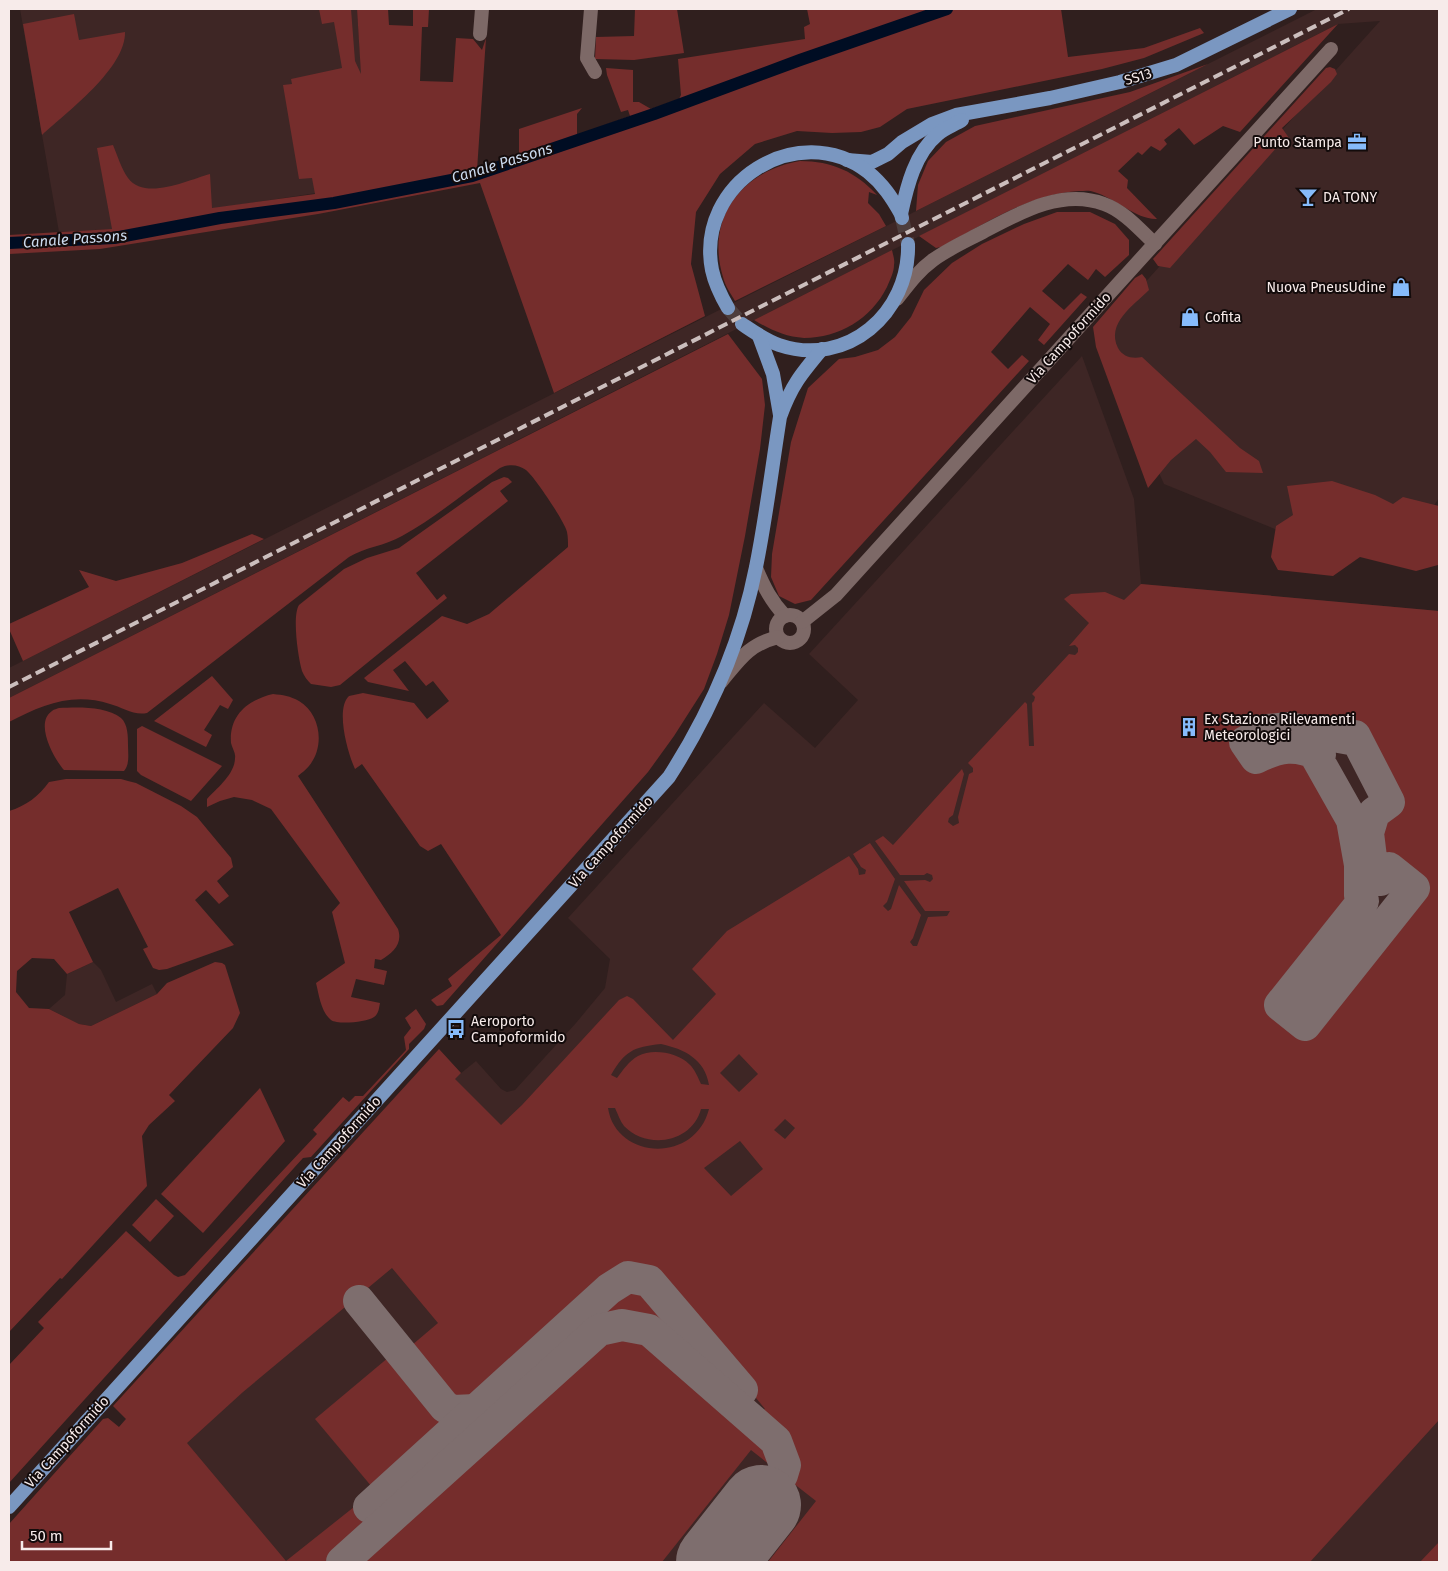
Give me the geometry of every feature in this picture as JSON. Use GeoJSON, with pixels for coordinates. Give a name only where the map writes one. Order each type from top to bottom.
{"type":"FeatureCollection","features":[{"type":"Feature","properties":{"kind":"main road","name":"SS13"},"geometry":{"type":"LineString","coordinates":[[728,308],[718,289],[712,269],[710,248],[716,220],[721,207],[732,190],[747,174],[765,163],[785,156],[806,153],[827,154],[847,160],[872,162],[888,154],[902,142],[932,124],[956,115],[1050,98],[1120,82],[1176,65],[1290,9]]}},
{"type":"Feature","properties":{"kind":"main road","name":"SS13"},"geometry":{"type":"LineString","coordinates":[[847,160],[868,172],[885,188],[901,216],[910,178],[917,162],[928,145],[938,134],[975,112]]}},
{"type":"Feature","properties":{"kind":"main road"},"geometry":{"type":"LineString","coordinates":[[742,324],[760,336],[779,345],[801,350],[822,349],[839,345],[855,338],[870,329],[883,317],[893,303],[904,281],[908,244]]}},
{"type":"Feature","properties":{"kind":"main road"},"geometry":{"type":"LineString","coordinates":[[760,336],[773,374],[780,417]]}},
{"type":"Feature","properties":{"kind":"main road"},"geometry":{"type":"LineString","coordinates":[[780,417],[793,385],[822,349]]}},
{"type":"Feature","properties":{"kind":"main road","name":"Via Campoformido"},"geometry":{"type":"LineString","coordinates":[[9,1507],[669,777],[693,740],[721,682],[736,640],[756,568],[780,417]]}},
{"type":"Feature","properties":{"kind":"street"},"geometry":{"type":"LineString","coordinates":[[480,34],[482,9]]}},
{"type":"Feature","properties":{"kind":"street"},"geometry":{"type":"LineString","coordinates":[[590,9],[586,58],[596,72]]}},
{"type":"Feature","properties":{"kind":"street","name":"Via Campoformido"},"geometry":{"type":"LineString","coordinates":[[802,622],[836,595],[1332,49]]}},
{"type":"Feature","properties":{"kind":"street"},"geometry":{"type":"LineString","coordinates":[[893,303],[919,272],[950,249],[1017,214],[1052,202],[1070,199],[1089,200],[1105,204],[1116,210],[1155,244]]}},
{"type":"Feature","properties":{"kind":"street"},"geometry":{"type":"LineString","coordinates":[[756,568],[765,591],[773,604],[785,616]]}},
{"type":"Feature","properties":{"kind":"street"},"geometry":{"type":"LineString","coordinates":[[793,615],[802,622],[804,633],[797,642],[786,643],[776,632],[778,622],[785,616],[793,615]]}},
{"type":"Feature","properties":{"kind":"street"},"geometry":{"type":"LineString","coordinates":[[721,682],[753,647],[764,640],[778,636]]}},
{"type":"Feature","properties":{"kind":"shaded area"},"geometry":{"type":"Polygon","coordinates":[[[20,9],[357,9],[369,185],[211,209],[113,229],[59,232],[20,9]]]}},
{"type":"Feature","properties":{"kind":"shaded area"},"geometry":{"type":"Polygon","coordinates":[[[319,9],[351,9],[355,61],[361,74],[357,9],[388,9],[389,25],[413,26],[413,9],[429,9],[428,27],[422,27],[420,81],[453,82],[456,38],[473,39],[482,50],[486,38],[477,170],[519,156],[519,129],[582,108],[577,114],[577,135],[630,116],[628,110],[621,112],[606,68],[633,70],[633,102],[639,102],[651,109],[679,99],[681,95],[678,59],[805,39],[804,27],[810,24],[807,9],[1061,9],[1068,57],[1144,48],[1200,28],[1204,33],[1144,58],[1102,69],[907,109],[880,127],[861,132],[797,131],[755,144],[720,174],[696,212],[691,264],[705,316],[554,393],[480,183],[318,214],[100,249],[9,254],[9,235],[112,229],[97,148],[113,145],[128,178],[136,185],[145,188],[167,187],[210,174],[212,208],[315,194],[312,178],[299,179],[283,85],[292,84],[291,79],[342,68],[334,22],[322,24],[319,9]]]}},
{"type":"Feature","properties":{"kind":"shaded area"},"geometry":{"type":"Polygon","coordinates":[[[635,9],[677,9],[684,53],[634,60],[595,59],[596,37],[634,36],[635,9]]]}},
{"type":"Feature","properties":{"kind":"shaded area"},"geometry":{"type":"Polygon","coordinates":[[[1317,9],[1439,9],[1439,498],[1424,520],[1297,538],[1164,484],[1097,336],[1380,21],[1338,24],[9,698],[9,668],[1317,9]]]}},
{"type":"Feature","properties":{"kind":"shaded area"},"geometry":{"type":"Polygon","coordinates":[[[74,14],[79,40],[125,32],[123,46],[106,74],[80,102],[42,135],[23,24],[74,14]]]}},
{"type":"Feature","properties":{"kind":"shaded area"},"geometry":{"type":"Polygon","coordinates":[[[1338,24],[1240,132],[1223,126],[1194,145],[1179,128],[1164,140],[1167,144],[1160,151],[1151,146],[1142,155],[1138,152],[1118,171],[1128,180],[1127,188],[1157,219],[1142,216],[1092,191],[1079,191],[1061,193],[1025,204],[941,247],[936,248],[919,236],[1338,24]]]}},
{"type":"Feature","properties":{"kind":"shaded area"},"geometry":{"type":"Polygon","coordinates":[[[1208,64],[916,211],[918,185],[928,161],[946,142],[975,126],[1130,92],[1208,64]]]}},
{"type":"Feature","properties":{"kind":"shaded area"},"geometry":{"type":"Polygon","coordinates":[[[1326,68],[1335,69],[1337,74],[1331,82],[1282,128],[1289,138],[1278,146],[1170,268],[1158,266],[1153,259],[1326,68]]]}},
{"type":"Feature","properties":{"kind":"shaded area"},"geometry":{"type":"Polygon","coordinates":[[[800,161],[823,163],[843,169],[861,180],[877,195],[869,192],[868,203],[879,214],[886,226],[735,301],[724,280],[719,255],[719,235],[724,217],[733,201],[745,187],[761,175],[779,166],[800,161]]]}},
{"type":"Feature","properties":{"kind":"shaded area"},"geometry":{"type":"Polygon","coordinates":[[[1057,212],[1090,212],[1115,224],[1129,240],[1129,255],[1105,277],[1096,269],[1088,280],[1068,264],[1042,291],[1064,310],[1081,293],[1087,297],[1044,345],[1038,340],[1050,324],[1030,307],[991,352],[1008,369],[1022,355],[1029,361],[811,600],[795,604],[779,596],[771,577],[772,554],[791,442],[808,388],[839,359],[855,357],[878,350],[895,337],[911,317],[924,290],[952,263],[982,244],[1024,224],[1057,212]]]}},
{"type":"Feature","properties":{"kind":"shaded area"},"geometry":{"type":"Polygon","coordinates":[[[892,250],[893,270],[887,287],[872,308],[853,324],[829,335],[804,338],[778,332],[754,320],[892,250]]]}},
{"type":"Feature","properties":{"kind":"shaded area"},"geometry":{"type":"Polygon","coordinates":[[[1142,274],[1146,279],[1149,290],[1129,309],[1118,323],[1115,339],[1118,348],[1128,357],[1142,357],[1240,448],[1259,461],[1263,473],[1226,472],[1210,452],[1196,439],[1171,460],[1148,488],[1096,347],[1093,327],[1135,278],[1142,274]]]}},
{"type":"Feature","properties":{"kind":"shaded area"},"geometry":{"type":"Polygon","coordinates":[[[728,334],[762,379],[765,405],[760,449],[729,615],[704,689],[648,772],[443,1005],[437,1006],[431,1000],[452,986],[448,979],[501,935],[441,844],[428,851],[420,846],[362,764],[355,769],[346,743],[343,711],[349,696],[363,693],[414,703],[427,719],[449,701],[433,681],[426,686],[405,661],[393,670],[409,691],[368,682],[364,678],[442,616],[467,624],[489,614],[568,547],[567,532],[561,519],[526,470],[513,465],[500,468],[415,529],[389,542],[349,557],[147,713],[142,714],[115,705],[83,699],[58,702],[45,706],[9,722],[9,698],[728,334]]]}},
{"type":"Feature","properties":{"kind":"shaded area"},"geometry":{"type":"Polygon","coordinates":[[[1082,356],[1134,499],[1141,584],[1439,611],[1439,1562],[9,1562],[9,1549],[126,1419],[455,1078],[476,1061],[501,1089],[507,1092],[515,1090],[576,1023],[605,988],[610,959],[568,918],[764,703],[815,748],[858,700],[809,654],[1082,356]]]}},
{"type":"Feature","properties":{"kind":"shaded area"},"geometry":{"type":"Polygon","coordinates":[[[504,477],[512,482],[500,491],[508,501],[416,573],[437,600],[444,594],[447,598],[340,685],[331,687],[311,684],[300,665],[296,637],[296,618],[299,605],[344,569],[367,558],[399,548],[492,482],[504,477]]]}},
{"type":"Feature","properties":{"kind":"shaded area"},"geometry":{"type":"Polygon","coordinates":[[[1332,481],[1375,495],[1393,504],[1403,497],[1439,506],[1438,565],[1416,571],[1360,557],[1333,576],[1278,570],[1271,557],[1276,526],[1293,515],[1287,486],[1332,481]]]}},
{"type":"Feature","properties":{"kind":"shaded area"},"geometry":{"type":"Polygon","coordinates":[[[252,534],[264,539],[23,661],[9,629],[9,624],[89,587],[79,570],[116,581],[182,563],[252,534]]]}},
{"type":"Feature","properties":{"kind":"shaded area"},"geometry":{"type":"Polygon","coordinates":[[[1141,584],[1439,611],[1439,1420],[1310,1562],[768,1562],[816,1501],[751,1450],[662,1562],[9,1562],[9,1524],[103,1419],[108,1418],[119,1427],[126,1419],[113,1406],[439,1049],[461,1073],[455,1079],[501,1125],[522,1105],[619,1000],[627,996],[633,999],[673,1040],[716,994],[692,969],[727,931],[849,856],[858,869],[859,875],[865,874],[866,870],[861,867],[853,854],[870,843],[895,879],[887,902],[883,906],[888,911],[891,909],[899,885],[921,915],[910,942],[913,946],[917,946],[928,917],[947,916],[950,911],[925,911],[904,881],[925,880],[930,882],[933,879],[932,875],[927,873],[924,875],[900,875],[875,841],[883,836],[893,845],[962,769],[964,774],[953,815],[949,818],[948,822],[953,826],[959,823],[958,817],[969,774],[973,772],[973,768],[968,763],[1025,702],[1027,704],[1029,746],[1034,746],[1032,703],[1035,697],[1032,694],[1069,654],[1075,655],[1078,652],[1078,648],[1075,645],[1069,646],[1089,623],[1064,599],[1071,594],[1105,592],[1124,600],[1141,584]],[[1289,728],[1267,730],[1245,742],[1256,758],[1273,751],[1288,748],[1303,749],[1320,755],[1317,758],[1352,820],[1360,865],[1360,896],[1363,901],[1280,1005],[1305,1025],[1414,888],[1389,869],[1380,880],[1373,874],[1368,833],[1374,813],[1389,801],[1356,736],[1350,739],[1289,728]],[[661,1044],[643,1047],[626,1055],[611,1075],[617,1078],[626,1066],[638,1056],[658,1052],[684,1060],[693,1068],[701,1084],[709,1085],[703,1068],[685,1052],[661,1044]],[[739,1054],[720,1073],[739,1092],[758,1074],[739,1054]],[[608,1108],[614,1125],[625,1138],[640,1146],[656,1149],[673,1147],[688,1139],[701,1127],[709,1109],[701,1109],[696,1120],[679,1136],[656,1140],[634,1134],[624,1126],[615,1108],[608,1108]],[[785,1119],[774,1130],[785,1139],[795,1128],[785,1119]],[[740,1141],[704,1168],[731,1196],[763,1169],[740,1141]],[[392,1268],[243,1392],[187,1443],[286,1561],[359,1503],[369,1515],[619,1293],[636,1286],[651,1293],[754,1414],[765,1409],[653,1272],[623,1268],[471,1406],[460,1410],[453,1409],[405,1351],[438,1323],[392,1268]]]}},
{"type":"Feature","properties":{"kind":"shaded area"},"geometry":{"type":"Polygon","coordinates":[[[212,676],[233,700],[228,709],[220,705],[204,730],[212,735],[206,747],[154,721],[212,676]]]}},
{"type":"Feature","properties":{"kind":"shaded area"},"geometry":{"type":"Polygon","coordinates":[[[273,694],[296,699],[312,714],[318,731],[319,741],[317,750],[309,766],[298,776],[398,929],[399,939],[396,948],[381,960],[375,959],[374,968],[387,971],[384,985],[356,979],[351,997],[380,1003],[376,1016],[370,1019],[346,1023],[335,1022],[328,1017],[323,1008],[316,983],[345,963],[332,912],[340,903],[271,809],[252,800],[234,797],[207,807],[207,799],[229,775],[234,764],[235,756],[231,743],[231,733],[237,717],[248,705],[273,694]]]}},
{"type":"Feature","properties":{"kind":"shaded area"},"geometry":{"type":"Polygon","coordinates":[[[59,708],[100,709],[121,718],[126,727],[128,738],[128,762],[124,771],[64,770],[51,750],[45,732],[47,717],[53,710],[59,708]]]}},
{"type":"Feature","properties":{"kind":"shaded area"},"geometry":{"type":"Polygon","coordinates":[[[142,726],[222,766],[191,801],[141,775],[137,771],[137,729],[142,726]]]}},
{"type":"Feature","properties":{"kind":"shaded area"},"geometry":{"type":"Polygon","coordinates":[[[66,779],[121,779],[136,783],[181,806],[197,817],[231,858],[233,867],[217,881],[229,896],[219,904],[206,890],[195,900],[234,945],[167,969],[159,970],[153,968],[143,949],[148,947],[118,888],[69,912],[93,962],[67,974],[54,959],[32,958],[17,971],[16,992],[29,1008],[49,1009],[79,1024],[91,1026],[157,994],[167,983],[215,962],[225,965],[240,1013],[233,1028],[169,1095],[175,1101],[149,1125],[142,1136],[147,1186],[62,1279],[60,1278],[9,1332],[9,811],[32,800],[49,782],[66,779]]]}},
{"type":"Feature","properties":{"kind":"shaded area"},"geometry":{"type":"Polygon","coordinates":[[[93,962],[101,970],[116,1002],[152,984],[157,994],[91,1026],[79,1024],[49,1009],[65,995],[67,974],[93,962]]]}},
{"type":"Feature","properties":{"kind":"shaded area"},"geometry":{"type":"Polygon","coordinates":[[[416,1009],[426,1024],[424,1029],[409,1044],[409,1049],[311,1157],[303,1158],[9,1483],[9,1365],[44,1328],[38,1322],[126,1231],[174,1275],[178,1277],[185,1275],[317,1134],[313,1130],[343,1097],[349,1102],[355,1096],[363,1096],[406,1050],[404,1037],[411,1028],[405,1018],[416,1009]]]}},
{"type":"Feature","properties":{"kind":"shaded area"},"geometry":{"type":"Polygon","coordinates":[[[260,1088],[285,1141],[203,1233],[161,1194],[260,1088]]]}},
{"type":"Feature","properties":{"kind":"shaded area"},"geometry":{"type":"Polygon","coordinates":[[[156,1199],[174,1216],[150,1242],[132,1225],[156,1199]]]}},
{"type":"Feature","properties":{"kind":"shaded area"},"geometry":{"type":"Polygon","coordinates":[[[395,1352],[449,1417],[449,1425],[436,1440],[381,1486],[372,1487],[315,1419],[395,1352]]]}},
{"type":"Feature","properties":{"kind":"shaded area"},"geometry":{"type":"Polygon","coordinates":[[[1439,1542],[1439,1562],[1420,1562],[1439,1542]]]}},
{"type":"Feature","properties":{"kind":"waterway","name":"Canale Passons"},"geometry":{"type":"LineString","coordinates":[[9,243],[114,238],[220,218],[334,203],[472,176],[654,114],[800,60],[947,9]]}},
{"type":"Feature","properties":{"kind":"taxiway"},"geometry":{"type":"LineString","coordinates":[[1289,728],[1350,739],[1355,736],[1389,802],[1374,813],[1368,833],[1373,874],[1380,880],[1389,868],[1414,888],[1305,1025],[1280,1005],[1363,901],[1360,896],[1360,865],[1352,820],[1317,758],[1320,755],[1303,749],[1288,748],[1273,751],[1256,758],[1245,742],[1267,730],[1289,728]]}},
{"type":"Feature","properties":{"kind":"taxiway"},"geometry":{"type":"LineString","coordinates":[[369,1507],[609,1289],[628,1277],[649,1281],[742,1390]]}},
{"type":"Feature","properties":{"kind":"taxiway"},"geometry":{"type":"LineString","coordinates":[[359,1301],[445,1407],[453,1411],[476,1410]]}},
{"type":"Feature","properties":{"kind":"taxiway"},"geometry":{"type":"LineString","coordinates":[[342,1562],[599,1330],[622,1325],[649,1330],[776,1441],[785,1465],[782,1475],[761,1505]]}},
{"type":"Feature","properties":{"kind":"runway"},"geometry":{"type":"LineString","coordinates":[[716,1562],[761,1505]]}},
{"type":"Feature","properties":{"kind":"tunnel"},"geometry":{"type":"LineString","coordinates":[[902,218],[908,244]]}},
{"type":"Feature","properties":{"kind":"tunnel"},"geometry":{"type":"LineString","coordinates":[[728,308],[742,324]]}},
{"type":"Feature","properties":{"kind":"railway"},"geometry":{"type":"LineString","coordinates":[[9,687],[1349,9]]}},
{"type":"Feature","properties":{"kind":"place","name":"Punto Stampa"},"geometry":{"type":"Point","coordinates":[1357,142]}},
{"type":"Feature","properties":{"kind":"place","name":"DA TONY"},"geometry":{"type":"Point","coordinates":[1308,197]}},
{"type":"Feature","properties":{"kind":"place","name":"Nuova PneusUdine"},"geometry":{"type":"Point","coordinates":[1401,287]}},
{"type":"Feature","properties":{"kind":"place","name":"Cofita"},"geometry":{"type":"Point","coordinates":[1190,317]}},
{"type":"Feature","properties":{"kind":"place","name":"Ex Stazione Rilevamenti Meteorologici"},"geometry":{"type":"Point","coordinates":[1189,727]}},
{"type":"Feature","properties":{"kind":"place","name":"Aeroporto Campoformido"},"geometry":{"type":"Point","coordinates":[456,1029]}}]}
